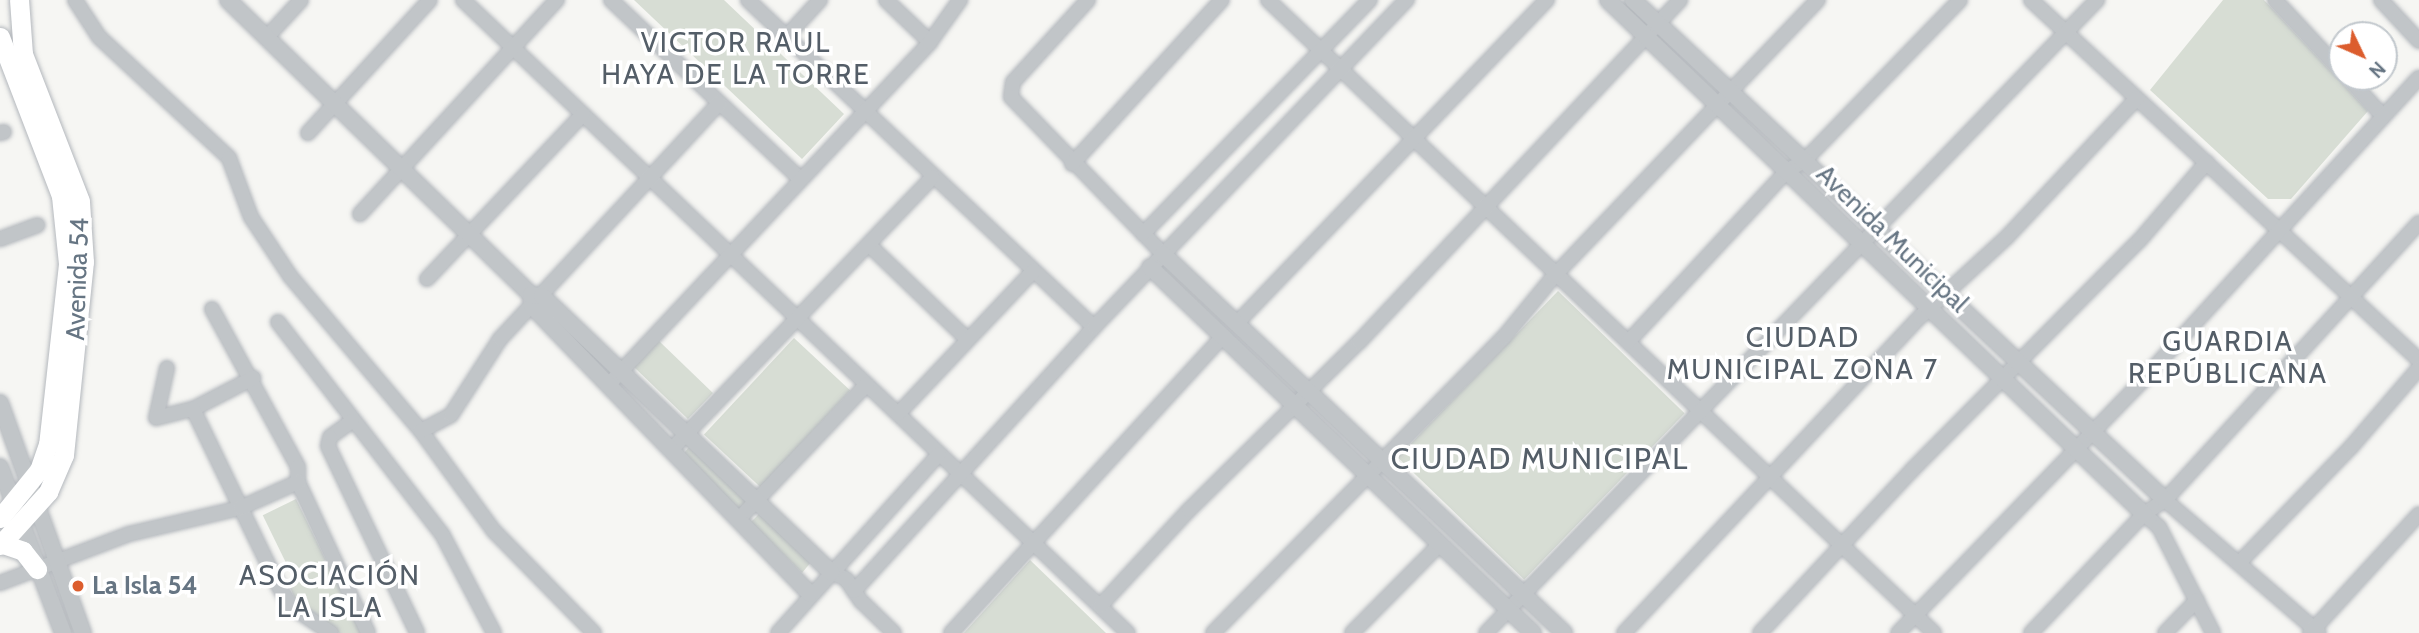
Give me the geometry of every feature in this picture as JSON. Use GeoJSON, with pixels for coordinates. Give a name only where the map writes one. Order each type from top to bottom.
{"type":"FeatureCollection","features":[{"type":"Feature","properties":{"kind":"main road","name":"Avenida 54"},"geometry":{"type":"LineString","coordinates":[[1,545],[35,510],[57,477],[65,446],[84,242],[75,184],[23,54],[19,0]]}},
{"type":"Feature","properties":{"kind":"main road"},"geometry":{"type":"LineString","coordinates":[[0,37],[53,173],[66,221],[68,264],[52,426],[45,457],[27,488],[6,511]]}},
{"type":"Feature","properties":{"kind":"main road"},"geometry":{"type":"LineString","coordinates":[[1,545],[23,551],[46,565]]}},
{"type":"Feature","properties":{"kind":"street"},"geometry":{"type":"LineString","coordinates":[[75,0],[99,37],[229,158],[251,217],[290,276],[421,430],[494,531],[594,633]]}},
{"type":"Feature","properties":{"kind":"street"},"geometry":{"type":"LineString","coordinates":[[228,0],[535,299],[621,371],[831,572],[846,579],[854,592],[894,633]]}},
{"type":"Feature","properties":{"kind":"street"},"geometry":{"type":"LineString","coordinates":[[267,37],[301,0]]}},
{"type":"Feature","properties":{"kind":"street"},"geometry":{"type":"LineString","coordinates":[[308,133],[429,0]]}},
{"type":"Feature","properties":{"kind":"street"},"geometry":{"type":"LineString","coordinates":[[463,0],[1128,633]]}},
{"type":"Feature","properties":{"kind":"street"},"geometry":{"type":"LineString","coordinates":[[360,214],[557,0]]}},
{"type":"Feature","properties":{"kind":"street"},"geometry":{"type":"LineString","coordinates":[[611,0],[800,179]]}},
{"type":"Feature","properties":{"kind":"street"},"geometry":{"type":"LineString","coordinates":[[747,0],[1094,327]]}},
{"type":"Feature","properties":{"kind":"street"},"geometry":{"type":"LineString","coordinates":[[787,36],[820,0]]}},
{"type":"Feature","properties":{"kind":"street"},"geometry":{"type":"LineString","coordinates":[[886,0],[930,42]]}},
{"type":"Feature","properties":{"kind":"street"},"geometry":{"type":"LineString","coordinates":[[609,386],[730,253],[930,42],[960,0]]}},
{"type":"Feature","properties":{"kind":"street"},"geometry":{"type":"LineString","coordinates":[[1088,0],[1009,88],[1011,97],[1072,164],[1163,254],[1564,633]]}},
{"type":"Feature","properties":{"kind":"street"},"geometry":{"type":"LineString","coordinates":[[1072,164],[1222,0]]}},
{"type":"Feature","properties":{"kind":"street"},"geometry":{"type":"LineString","coordinates":[[1268,0],[1486,207],[1554,276],[1700,409],[1934,633]]}},
{"type":"Feature","properties":{"kind":"street"},"geometry":{"type":"LineString","coordinates":[[1143,234],[1370,0]]}},
{"type":"Feature","properties":{"kind":"street"},"geometry":{"type":"LineString","coordinates":[[854,592],[960,472],[1150,267],[1407,0]]}},
{"type":"Feature","properties":{"kind":"street"},"geometry":{"type":"LineString","coordinates":[[1237,323],[1547,0]]}},
{"type":"Feature","properties":{"kind":"street","name":"Avenida Municipal"},"geometry":{"type":"LineString","coordinates":[[1608,0],[1788,170],[1859,244],[2144,514]]}},
{"type":"Feature","properties":{"kind":"street","name":"Avenida Municipal"},"geometry":{"type":"LineString","coordinates":[[1633,0],[2165,500]]}},
{"type":"Feature","properties":{"kind":"street"},"geometry":{"type":"LineString","coordinates":[[1100,606],[1294,404],[1310,392],[1680,0]]}},
{"type":"Feature","properties":{"kind":"street"},"geometry":{"type":"LineString","coordinates":[[1213,633],[1504,337],[1554,276],[1717,102],[1731,92],[1818,0]]}},
{"type":"Feature","properties":{"kind":"street"},"geometry":{"type":"LineString","coordinates":[[1628,342],[1788,170],[1804,161],[1960,0]]}},
{"type":"Feature","properties":{"kind":"street"},"geometry":{"type":"LineString","coordinates":[[2031,0],[2419,360]]}},
{"type":"Feature","properties":{"kind":"street"},"geometry":{"type":"LineString","coordinates":[[1486,633],[2097,0]]}},
{"type":"Feature","properties":{"kind":"street"},"geometry":{"type":"LineString","coordinates":[[2275,0],[2328,57]]}},
{"type":"Feature","properties":{"kind":"street"},"geometry":{"type":"LineString","coordinates":[[2381,0],[2419,41]]}},
{"type":"Feature","properties":{"kind":"street"},"geometry":{"type":"LineString","coordinates":[[2396,0],[2407,28]]}},
{"type":"Feature","properties":{"kind":"street"},"geometry":{"type":"LineString","coordinates":[[1898,633],[2073,447],[2141,382],[2278,228],[2419,78]]}},
{"type":"Feature","properties":{"kind":"street"},"geometry":{"type":"LineString","coordinates":[[2360,91],[2382,115]]}},
{"type":"Feature","properties":{"kind":"street"},"geometry":{"type":"LineString","coordinates":[[1624,633],[1928,309],[1947,296],[2137,98]]}},
{"type":"Feature","properties":{"kind":"street"},"geometry":{"type":"LineString","coordinates":[[421,430],[451,415],[464,401],[500,339],[648,175],[719,103]]}},
{"type":"Feature","properties":{"kind":"street"},"geometry":{"type":"LineString","coordinates":[[427,279],[583,114]]}},
{"type":"Feature","properties":{"kind":"street"},"geometry":{"type":"LineString","coordinates":[[1760,633],[2002,378],[2140,241],[2207,162]]}},
{"type":"Feature","properties":{"kind":"street"},"geometry":{"type":"LineString","coordinates":[[671,450],[933,177]]}},
{"type":"Feature","properties":{"kind":"street"},"geometry":{"type":"LineString","coordinates":[[2031,633],[2144,514],[2165,500],[2419,223]]}},
{"type":"Feature","properties":{"kind":"street"},"geometry":{"type":"LineString","coordinates":[[0,239],[38,225]]}},
{"type":"Feature","properties":{"kind":"street"},"geometry":{"type":"LineString","coordinates":[[869,245],[967,340]]}},
{"type":"Feature","properties":{"kind":"street"},"geometry":{"type":"LineString","coordinates":[[1150,267],[1533,633]]}},
{"type":"Feature","properties":{"kind":"street"},"geometry":{"type":"LineString","coordinates":[[898,414],[1033,271]]}},
{"type":"Feature","properties":{"kind":"street"},"geometry":{"type":"LineString","coordinates":[[535,299],[609,386],[810,594]]}},
{"type":"Feature","properties":{"kind":"street"},"geometry":{"type":"LineString","coordinates":[[212,309],[253,378],[298,467],[298,482],[368,633]]}},
{"type":"Feature","properties":{"kind":"street"},"geometry":{"type":"LineString","coordinates":[[278,322],[352,421],[387,458],[442,534],[494,633]]}},
{"type":"Feature","properties":{"kind":"street"},"geometry":{"type":"LineString","coordinates":[[951,633],[1223,336]]}},
{"type":"Feature","properties":{"kind":"street"},"geometry":{"type":"LineString","coordinates":[[167,368],[156,418],[193,409],[253,378]]}},
{"type":"Feature","properties":{"kind":"street"},"geometry":{"type":"LineString","coordinates":[[2239,563],[2352,446],[2419,368]]}},
{"type":"Feature","properties":{"kind":"street"},"geometry":{"type":"LineString","coordinates":[[738,520],[867,384]]}},
{"type":"Feature","properties":{"kind":"street"},"geometry":{"type":"LineString","coordinates":[[0,403],[35,510],[63,633]]}},
{"type":"Feature","properties":{"kind":"street"},"geometry":{"type":"LineString","coordinates":[[193,409],[240,508],[292,607],[331,633]]}},
{"type":"Feature","properties":{"kind":"street"},"geometry":{"type":"LineString","coordinates":[[352,421],[330,437],[328,446],[417,633]]}},
{"type":"Feature","properties":{"kind":"street"},"geometry":{"type":"LineString","coordinates":[[778,633],[810,594],[939,454]]}},
{"type":"Feature","properties":{"kind":"street"},"geometry":{"type":"LineString","coordinates":[[0,467],[6,511],[21,526],[46,565],[83,633]]}},
{"type":"Feature","properties":{"kind":"street"},"geometry":{"type":"LineString","coordinates":[[0,583],[142,530],[240,508],[298,482]]}},
{"type":"Feature","properties":{"kind":"street"},"geometry":{"type":"LineString","coordinates":[[2165,500],[2314,631],[2419,514]]}},
{"type":"Feature","properties":{"kind":"street"},"geometry":{"type":"LineString","coordinates":[[2144,514],[2159,527],[2213,633]]}},
{"type":"Feature","properties":{"kind":"street"},"geometry":{"type":"LineString","coordinates":[[1352,633],[1440,544]]}},
{"type":"Feature","properties":{"kind":"street"},"geometry":{"type":"LineString","coordinates":[[2165,633],[2197,600]]}},
{"type":"Feature","properties":{"kind":"shaded area"},"geometry":{"type":"Polygon","coordinates":[[[634,0],[724,0],[844,114],[802,159],[634,0]]]}},
{"type":"Feature","properties":{"kind":"shaded area"},"geometry":{"type":"Polygon","coordinates":[[[2223,0],[2264,0],[2328,68],[2328,91],[2349,91],[2368,111],[2291,199],[2268,199],[2150,90],[2223,0]]]}},
{"type":"Feature","properties":{"kind":"shaded area"},"geometry":{"type":"Polygon","coordinates":[[[1558,291],[1685,413],[1524,579],[1398,457],[1558,291]]]}},
{"type":"Feature","properties":{"kind":"shaded area"},"geometry":{"type":"Polygon","coordinates":[[[794,338],[850,391],[760,487],[704,435],[794,338]]]}},
{"type":"Feature","properties":{"kind":"shaded area"},"geometry":{"type":"Polygon","coordinates":[[[659,341],[713,393],[688,419],[634,367],[659,341]]]}},
{"type":"Feature","properties":{"kind":"shaded area"},"geometry":{"type":"Polygon","coordinates":[[[690,446],[748,499],[738,510],[684,453],[690,446]]]}},
{"type":"Feature","properties":{"kind":"shaded area"},"geometry":{"type":"Polygon","coordinates":[[[296,499],[326,560],[293,576],[263,515],[296,499]]]}},
{"type":"Feature","properties":{"kind":"shaded area"},"geometry":{"type":"Polygon","coordinates":[[[759,514],[811,562],[802,573],[751,522],[759,514]]]}},
{"type":"Feature","properties":{"kind":"shaded area"},"geometry":{"type":"Polygon","coordinates":[[[1030,560],[1106,633],[964,633],[1030,560]]]}},
{"type":"Feature","properties":{"kind":"shaded area"},"geometry":{"type":"Polygon","coordinates":[[[329,564],[362,633],[339,633],[297,603],[288,583],[329,564]]]}},
{"type":"Feature","properties":{"kind":"place","name":"La Isla 54"},"geometry":{"type":"Point","coordinates":[78,586]}},
{"type":"Feature","properties":{"kind":"district","name":"VICTOR RAUL HAYA DE LA TORRE"},"geometry":{"type":"Point","coordinates":[736,58]}},
{"type":"Feature","properties":{"kind":"district","name":"CIUDAD MUNICIPAL ZONA 7"},"geometry":{"type":"Point","coordinates":[1803,353]}},
{"type":"Feature","properties":{"kind":"district","name":"GUARDIA REPÚBLICANA"},"geometry":{"type":"Point","coordinates":[2228,357]}},
{"type":"Feature","properties":{"kind":"district","name":"CIUDAD MUNICIPAL"},"geometry":{"type":"Point","coordinates":[1540,459]}},
{"type":"Feature","properties":{"kind":"district","name":"ASOCIACIÓN LA ISLA"},"geometry":{"type":"Point","coordinates":[330,591]}}]}
